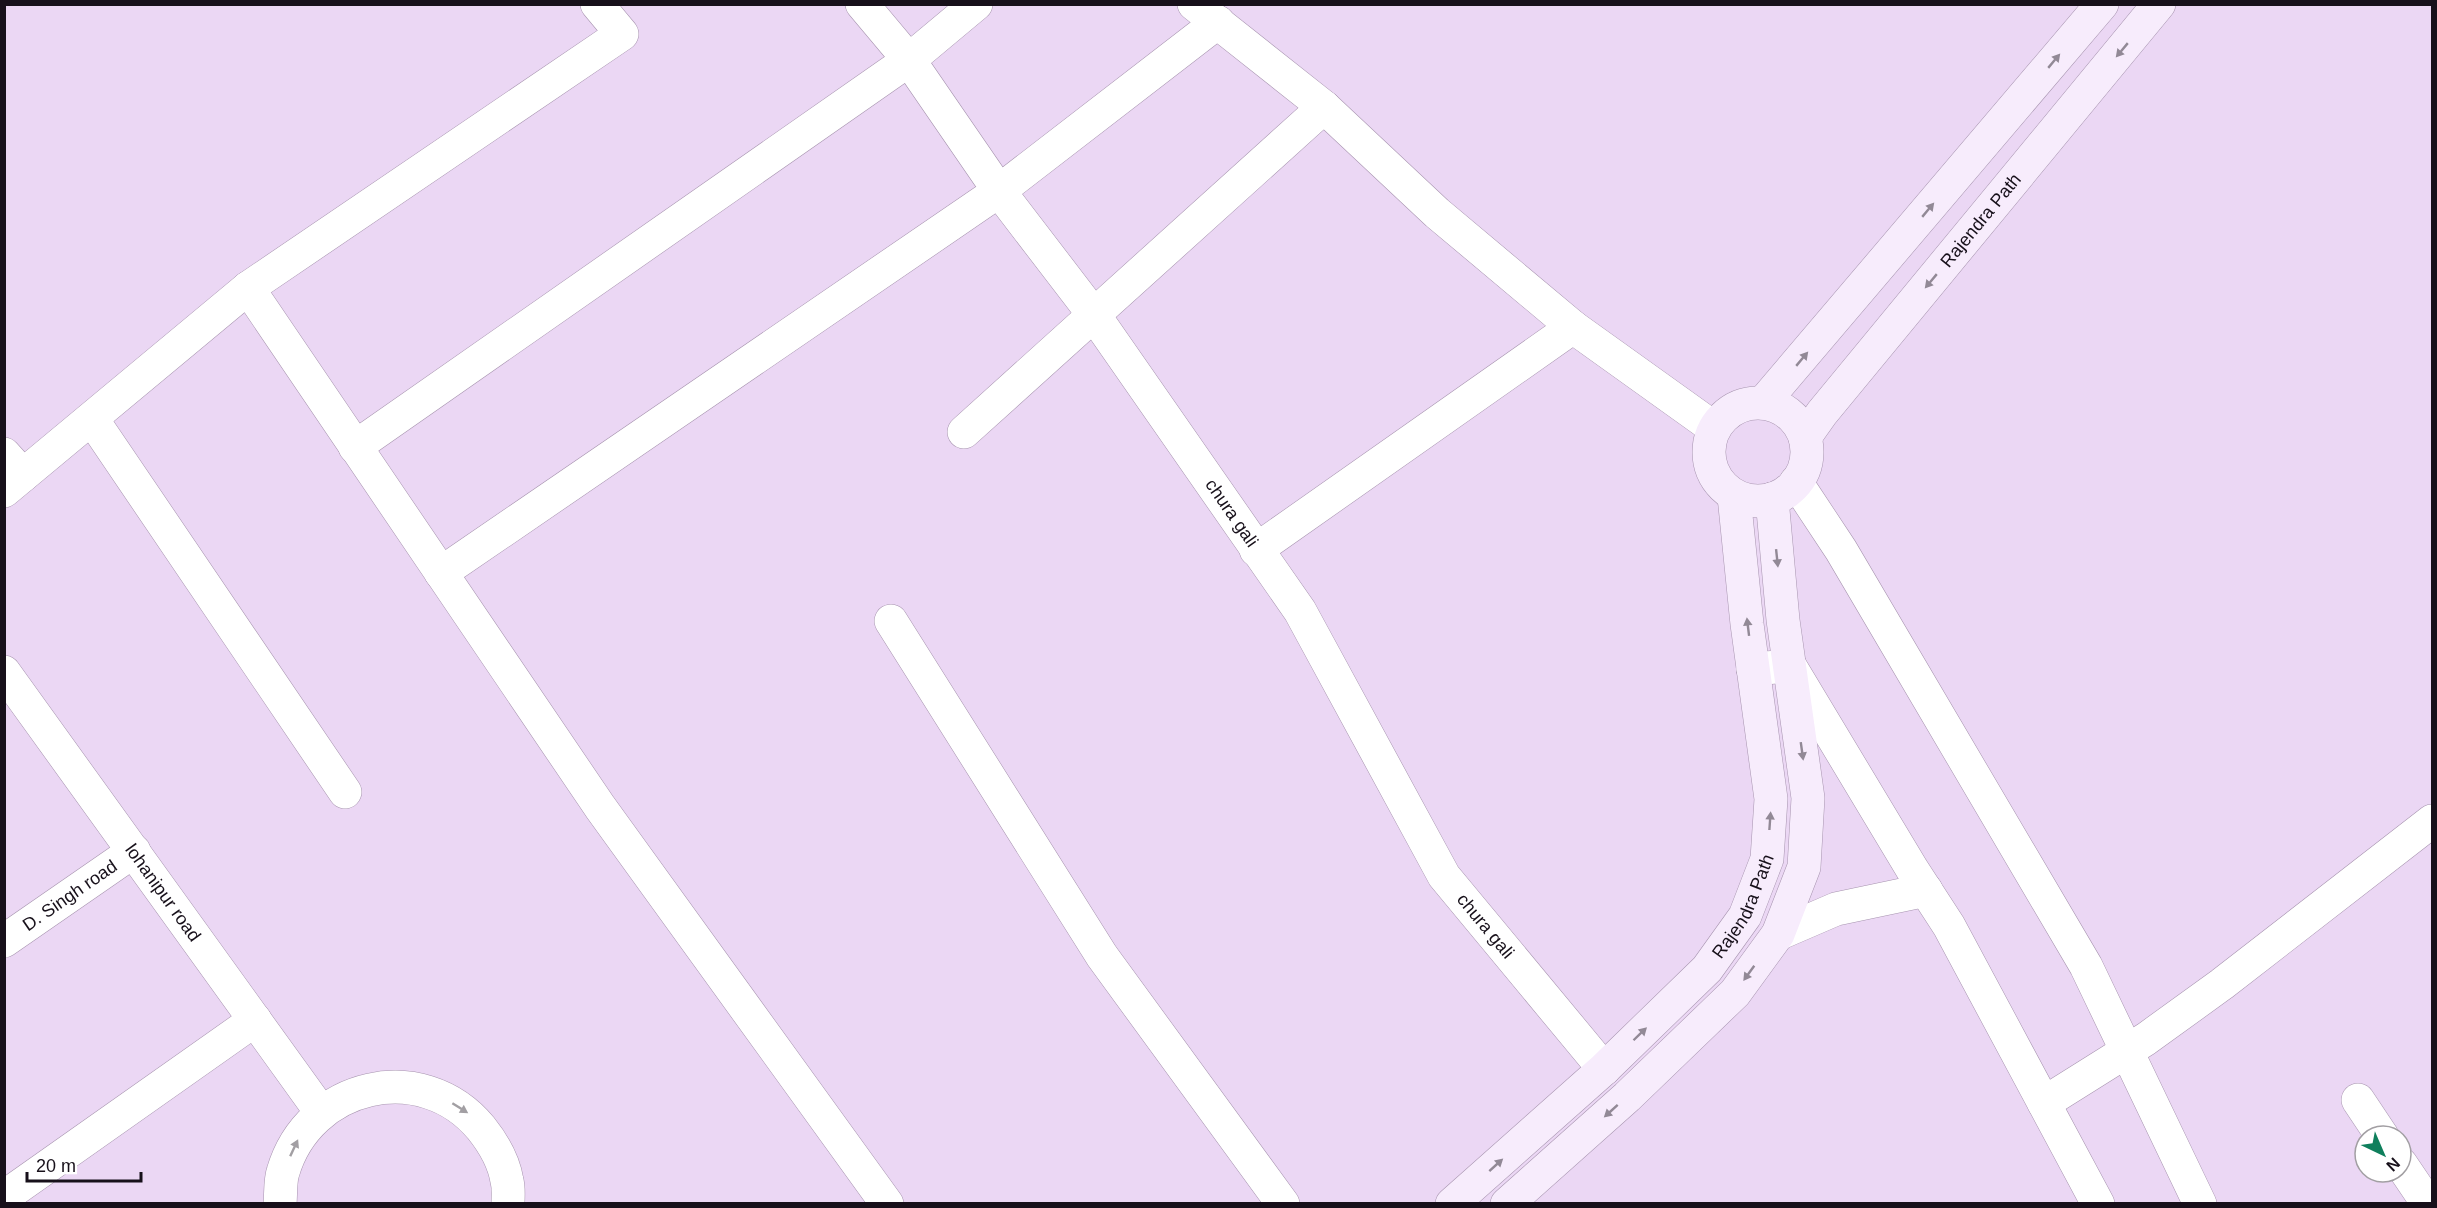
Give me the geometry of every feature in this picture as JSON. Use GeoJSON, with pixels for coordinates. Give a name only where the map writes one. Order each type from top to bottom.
{"type":"FeatureCollection","features":[{"type":"Feature","properties":{"kind":"main road"},"geometry":{"type":"LineString","coordinates":[[1763,403],[2102,4]]}},
{"type":"Feature","properties":{"kind":"main road","name":"Rajendra Path"},"geometry":{"type":"LineString","coordinates":[[1805,437],[1837,395],[2159,4]]}},
{"type":"Feature","properties":{"kind":"main road"},"geometry":{"type":"LineString","coordinates":[[1763,403],[1781,408],[1796,421],[1805,437],[1807,456],[1801,475],[1784,491],[1753,501],[1734,496],[1719,484],[1710,466],[1708,447],[1714,428],[1727,413],[1743,404],[1763,403]]}},
{"type":"Feature","properties":{"kind":"main road"},"geometry":{"type":"LineString","coordinates":[[1507,1203],[1627,1097],[1735,993],[1778,934],[1804,867],[1808,798],[1790,666],[1784,491]]}},
{"type":"Feature","properties":{"kind":"main road","name":"Rajendra Path"},"geometry":{"type":"LineString","coordinates":[[1452,1203],[1604,1069],[1707,969],[1745,916],[1767,859],[1771,799],[1753,669],[1734,496]]}},
{"type":"Feature","properties":{"kind":"street"},"geometry":{"type":"LineString","coordinates":[[11,474],[92,419],[248,288],[622,34],[597,4]]}},
{"type":"Feature","properties":{"kind":"street","name":"chura gali"},"geometry":{"type":"LineString","coordinates":[[862,4],[909,60],[999,191],[1094,315],[1300,611],[1444,876],[1604,1069]]}},
{"type":"Feature","properties":{"kind":"street"},"geometry":{"type":"LineString","coordinates":[[355,447],[909,60],[976,4]]}},
{"type":"Feature","properties":{"kind":"street"},"geometry":{"type":"LineString","coordinates":[[441,573],[999,191],[1206,13],[1324,107],[1437,213],[1573,327],[1714,428]]}},
{"type":"Feature","properties":{"kind":"street"},"geometry":{"type":"LineString","coordinates":[[964,432],[1324,107]]}},
{"type":"Feature","properties":{"kind":"street"},"geometry":{"type":"LineString","coordinates":[[248,288],[600,807],[887,1203]]}},
{"type":"Feature","properties":{"kind":"street"},"geometry":{"type":"LineString","coordinates":[[1257,550],[1573,327]]}},
{"type":"Feature","properties":{"kind":"street"},"geometry":{"type":"LineString","coordinates":[[92,419],[345,792]]}},
{"type":"Feature","properties":{"kind":"street"},"geometry":{"type":"LineString","coordinates":[[1784,491],[1841,550],[2080,956],[2200,1203]]}},
{"type":"Feature","properties":{"kind":"street"},"geometry":{"type":"LineString","coordinates":[[891,621],[1102,956],[1283,1203]]}},
{"type":"Feature","properties":{"kind":"street"},"geometry":{"type":"LineString","coordinates":[[1753,669],[1790,666],[1948,926],[2098,1203]]}},
{"type":"Feature","properties":{"kind":"street","name":"lohanipur road"},"geometry":{"type":"LineString","coordinates":[[4,672],[321,1112]]}},
{"type":"Feature","properties":{"kind":"street"},"geometry":{"type":"LineString","coordinates":[[2044,1103],[2127,1052],[2222,984],[2433,820]]}},
{"type":"Feature","properties":{"kind":"street","name":"D. Singh road"},"geometry":{"type":"LineString","coordinates":[[4,941],[134,851]]}},
{"type":"Feature","properties":{"kind":"street"},"geometry":{"type":"LineString","coordinates":[[1778,934],[1836,909],[1926,890]]}},
{"type":"Feature","properties":{"kind":"street"},"geometry":{"type":"LineString","coordinates":[[4,1197],[255,1020]]}},
{"type":"Feature","properties":{"kind":"street"},"geometry":{"type":"LineString","coordinates":[[280,1203],[282,1173],[297,1139],[321,1112],[356,1093],[395,1086],[434,1093],[468,1112],[494,1143],[507,1180],[508,1203]]}},
{"type":"Feature","properties":{"kind":"street"},"geometry":{"type":"LineString","coordinates":[[2358,1100],[2374,1124]]}},
{"type":"Feature","properties":{"kind":"street"},"geometry":{"type":"LineString","coordinates":[[2413,1181],[2428,1203]]}}]}
